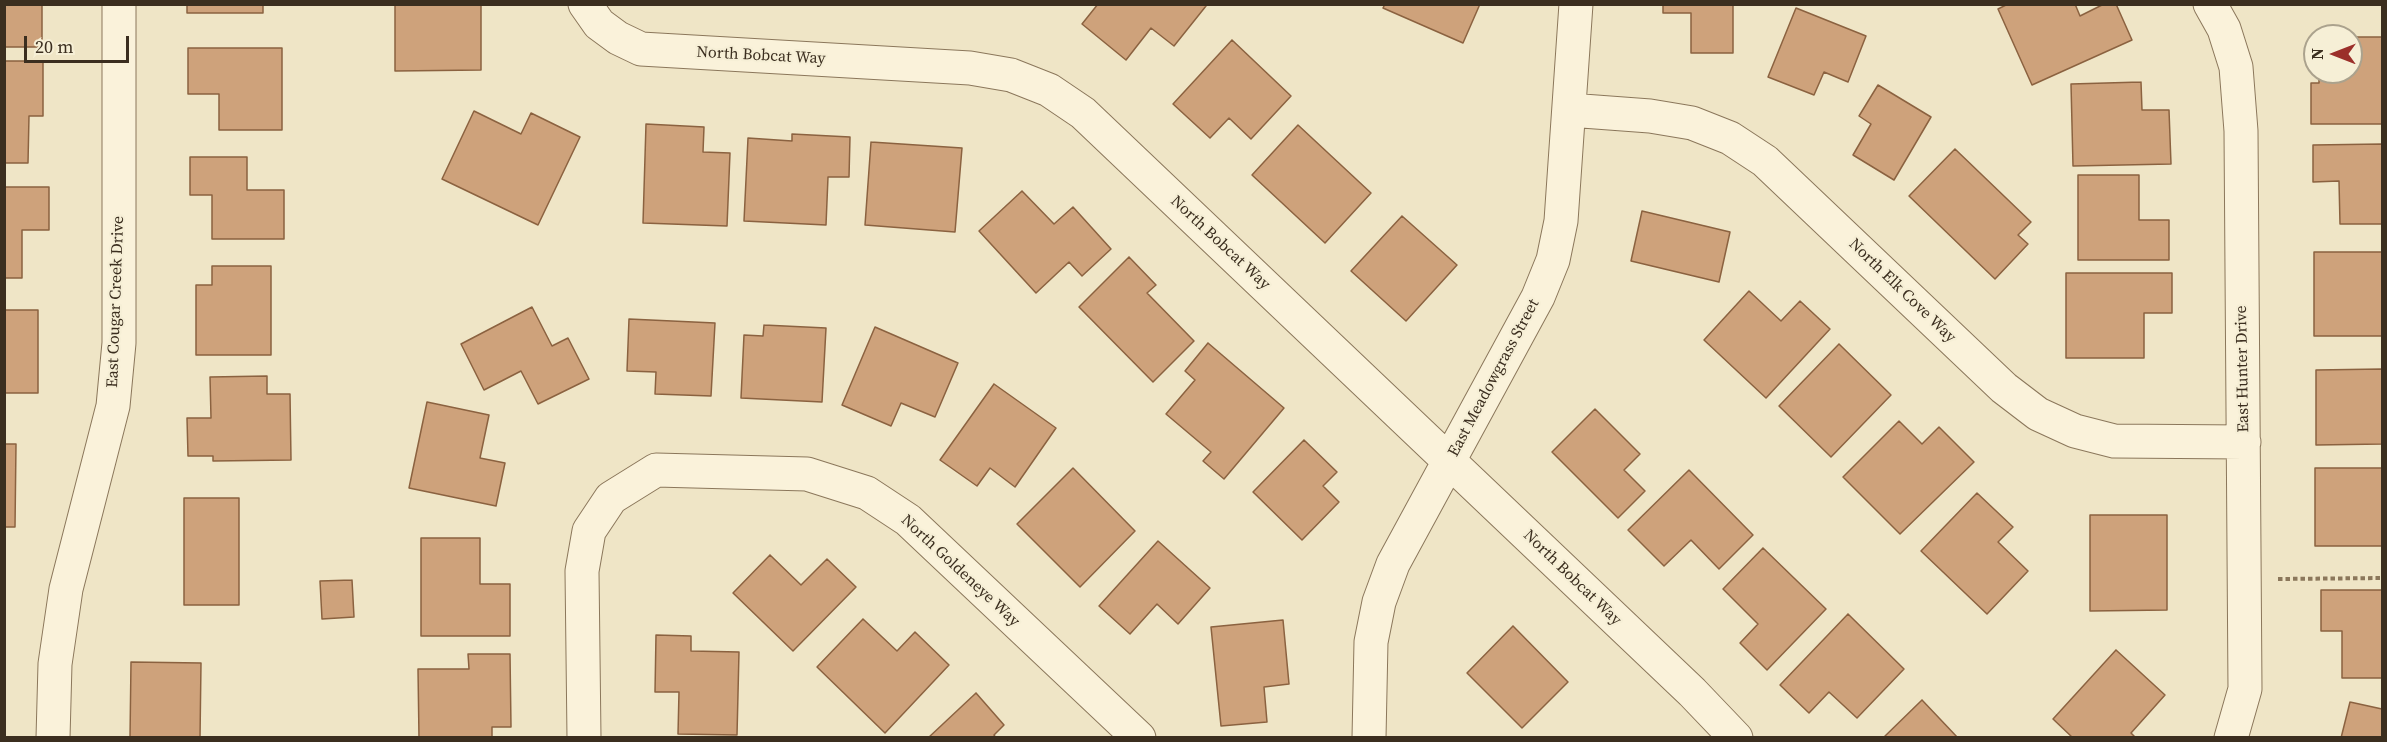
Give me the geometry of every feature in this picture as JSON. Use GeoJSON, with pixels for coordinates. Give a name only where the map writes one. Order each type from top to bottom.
{"type":"FeatureCollection","features":[{"type":"Feature","properties":{"kind":"street","name":"East Cougar Creek Drive"},"geometry":{"type":"LineString","coordinates":[[53,738],[55,664],[66,589],[108,426],[118,353],[119,4]]}},
{"type":"Feature","properties":{"kind":"street","name":"North Bobcat Way"},"geometry":{"type":"LineString","coordinates":[[585,4],[598,24],[618,38],[641,49],[970,68],[1011,75],[1049,90],[1083,113],[1692,692],[1736,738]]}},
{"type":"Feature","properties":{"kind":"street","name":"East Meadowgrass Street"},"geometry":{"type":"LineString","coordinates":[[1369,738],[1371,642],[1379,602],[1393,564],[1538,297],[1553,260],[1561,221],[1576,4]]}},
{"type":"Feature","properties":{"kind":"street","name":"East Hunter Drive"},"geometry":{"type":"LineString","coordinates":[[2210,4],[2224,29],[2236,67],[2241,131],[2245,689],[2231,738]]}},
{"type":"Feature","properties":{"kind":"street","name":"North Elk Cove Way"},"geometry":{"type":"LineString","coordinates":[[1569,110],[1650,116],[1692,123],[1730,138],[1765,161],[2004,388],[2038,414],[2075,431],[2114,441],[2244,442]]}},
{"type":"Feature","properties":{"kind":"street","name":"North Goldeneye Way"},"geometry":{"type":"LineString","coordinates":[[584,738],[582,571],[589,531],[611,498],[656,470],[807,474],[867,493],[908,520],[1139,738]]}},
{"type":"Feature","properties":{"kind":"path"},"geometry":{"type":"LineString","coordinates":[[2271,579],[2382,578]]}},
{"type":"Feature","properties":{"kind":"building"},"geometry":{"type":"Polygon","coordinates":[[[4,4],[42,4],[42,47],[4,47],[4,4]]]}},
{"type":"Feature","properties":{"kind":"building"},"geometry":{"type":"Polygon","coordinates":[[[187,4],[263,4],[263,13],[187,13],[187,4]]]}},
{"type":"Feature","properties":{"kind":"building"},"geometry":{"type":"Polygon","coordinates":[[[395,4],[481,4],[481,70],[395,71],[395,4]]]}},
{"type":"Feature","properties":{"kind":"building"},"geometry":{"type":"Polygon","coordinates":[[[1098,4],[1204,4],[1206,6],[1174,46],[1151,28],[1126,60],[1082,24],[1098,4]]]}},
{"type":"Feature","properties":{"kind":"building"},"geometry":{"type":"Polygon","coordinates":[[[1385,4],[1480,4],[1463,43],[1383,8],[1385,4]]]}},
{"type":"Feature","properties":{"kind":"building"},"geometry":{"type":"Polygon","coordinates":[[[1663,4],[1733,4],[1733,53],[1691,53],[1691,13],[1663,13],[1663,4]]]}},
{"type":"Feature","properties":{"kind":"building"},"geometry":{"type":"Polygon","coordinates":[[[2008,4],[2075,4],[2080,16],[2104,4],[2116,4],[2132,40],[2032,85],[1998,9],[2008,4]]]}},
{"type":"Feature","properties":{"kind":"building"},"geometry":{"type":"Polygon","coordinates":[[[1796,8],[1866,36],[1848,82],[1824,72],[1814,95],[1768,77],[1796,8]]]}},
{"type":"Feature","properties":{"kind":"building"},"geometry":{"type":"Polygon","coordinates":[[[2363,37],[2382,37],[2382,124],[2311,124],[2311,84],[2363,84],[2363,37]]]}},
{"type":"Feature","properties":{"kind":"building"},"geometry":{"type":"Polygon","coordinates":[[[1232,40],[1291,96],[1251,139],[1229,118],[1210,138],[1173,104],[1232,40]]]}},
{"type":"Feature","properties":{"kind":"building"},"geometry":{"type":"Polygon","coordinates":[[[188,48],[282,48],[282,130],[219,130],[219,94],[188,94],[188,48]]]}},
{"type":"Feature","properties":{"kind":"building"},"geometry":{"type":"Polygon","coordinates":[[[4,61],[43,61],[43,116],[29,116],[28,163],[4,163],[4,61]]]}},
{"type":"Feature","properties":{"kind":"building"},"geometry":{"type":"Polygon","coordinates":[[[2141,82],[2142,110],[2169,110],[2171,164],[2073,166],[2071,84],[2141,82]]]}},
{"type":"Feature","properties":{"kind":"building"},"geometry":{"type":"Polygon","coordinates":[[[1878,85],[1931,117],[1894,180],[1853,155],[1871,124],[1859,116],[1878,85]]]}},
{"type":"Feature","properties":{"kind":"building"},"geometry":{"type":"Polygon","coordinates":[[[474,111],[521,134],[531,113],[580,137],[538,225],[442,179],[474,111]]]}},
{"type":"Feature","properties":{"kind":"building"},"geometry":{"type":"Polygon","coordinates":[[[646,124],[704,127],[703,152],[730,153],[727,226],[643,223],[646,124]]]}},
{"type":"Feature","properties":{"kind":"building"},"geometry":{"type":"Polygon","coordinates":[[[1298,125],[1371,193],[1325,243],[1252,175],[1298,125]]]}},
{"type":"Feature","properties":{"kind":"building"},"geometry":{"type":"Polygon","coordinates":[[[792,134],[850,137],[849,177],[828,177],[826,225],[744,221],[748,138],[792,141],[792,134]]]}},
{"type":"Feature","properties":{"kind":"building"},"geometry":{"type":"Polygon","coordinates":[[[871,142],[962,148],[955,232],[865,225],[871,142]]]}},
{"type":"Feature","properties":{"kind":"building"},"geometry":{"type":"Polygon","coordinates":[[[2382,144],[2382,224],[2340,224],[2339,181],[2313,182],[2313,145],[2382,144]]]}},
{"type":"Feature","properties":{"kind":"building"},"geometry":{"type":"Polygon","coordinates":[[[1955,149],[2031,222],[2018,235],[2028,244],[1995,279],[1909,196],[1955,149]]]}},
{"type":"Feature","properties":{"kind":"building"},"geometry":{"type":"Polygon","coordinates":[[[190,157],[247,157],[247,190],[284,190],[284,239],[212,239],[212,195],[190,195],[190,157]]]}},
{"type":"Feature","properties":{"kind":"building"},"geometry":{"type":"Polygon","coordinates":[[[2078,175],[2139,175],[2139,220],[2169,220],[2169,260],[2078,260],[2078,175]]]}},
{"type":"Feature","properties":{"kind":"building"},"geometry":{"type":"Polygon","coordinates":[[[4,187],[49,187],[49,230],[22,230],[22,278],[4,278],[4,187]]]}},
{"type":"Feature","properties":{"kind":"building"},"geometry":{"type":"Polygon","coordinates":[[[1022,191],[1054,224],[1073,207],[1111,249],[1082,276],[1069,262],[1036,293],[979,231],[1022,191]]]}},
{"type":"Feature","properties":{"kind":"building"},"geometry":{"type":"Polygon","coordinates":[[[1642,211],[1730,232],[1719,282],[1631,261],[1642,211]]]}},
{"type":"Feature","properties":{"kind":"building"},"geometry":{"type":"Polygon","coordinates":[[[1402,216],[1457,265],[1406,321],[1351,271],[1402,216]]]}},
{"type":"Feature","properties":{"kind":"building"},"geometry":{"type":"Polygon","coordinates":[[[2314,252],[2382,252],[2382,336],[2314,336],[2314,252]]]}},
{"type":"Feature","properties":{"kind":"building"},"geometry":{"type":"Polygon","coordinates":[[[1129,257],[1156,285],[1147,293],[1194,341],[1153,382],[1079,307],[1129,257]]]}},
{"type":"Feature","properties":{"kind":"building"},"geometry":{"type":"Polygon","coordinates":[[[212,266],[271,266],[271,355],[196,355],[196,285],[212,285],[212,266]]]}},
{"type":"Feature","properties":{"kind":"building"},"geometry":{"type":"Polygon","coordinates":[[[2066,273],[2172,273],[2172,313],[2144,313],[2144,358],[2066,358],[2066,273]]]}},
{"type":"Feature","properties":{"kind":"building"},"geometry":{"type":"Polygon","coordinates":[[[1749,291],[1781,321],[1800,301],[1830,329],[1766,398],[1704,340],[1749,291]]]}},
{"type":"Feature","properties":{"kind":"building"},"geometry":{"type":"Polygon","coordinates":[[[532,307],[552,346],[568,338],[589,379],[538,404],[521,371],[484,390],[461,344],[532,307]]]}},
{"type":"Feature","properties":{"kind":"building"},"geometry":{"type":"Polygon","coordinates":[[[4,310],[38,310],[38,393],[4,393],[4,310]]]}},
{"type":"Feature","properties":{"kind":"building"},"geometry":{"type":"Polygon","coordinates":[[[629,319],[715,323],[711,396],[655,394],[656,372],[627,371],[629,319]]]}},
{"type":"Feature","properties":{"kind":"building"},"geometry":{"type":"Polygon","coordinates":[[[764,325],[826,328],[822,402],[741,398],[744,335],[763,336],[764,325]]]}},
{"type":"Feature","properties":{"kind":"building"},"geometry":{"type":"Polygon","coordinates":[[[875,327],[958,363],[935,417],[901,403],[891,426],[842,405],[875,327]]]}},
{"type":"Feature","properties":{"kind":"building"},"geometry":{"type":"Polygon","coordinates":[[[1208,343],[1284,408],[1224,479],[1203,461],[1211,452],[1166,414],[1195,380],[1185,371],[1208,343]]]}},
{"type":"Feature","properties":{"kind":"building"},"geometry":{"type":"Polygon","coordinates":[[[1839,344],[1891,395],[1831,457],[1779,406],[1839,344]]]}},
{"type":"Feature","properties":{"kind":"building"},"geometry":{"type":"Polygon","coordinates":[[[2382,369],[2382,444],[2316,445],[2316,370],[2382,369]]]}},
{"type":"Feature","properties":{"kind":"building"},"geometry":{"type":"Polygon","coordinates":[[[267,376],[267,394],[290,394],[291,460],[213,461],[213,456],[188,456],[187,418],[211,418],[210,377],[267,376]]]}},
{"type":"Feature","properties":{"kind":"building"},"geometry":{"type":"Polygon","coordinates":[[[994,384],[1056,428],[1015,487],[990,468],[977,486],[940,460],[994,384]]]}},
{"type":"Feature","properties":{"kind":"building"},"geometry":{"type":"Polygon","coordinates":[[[427,402],[489,415],[480,458],[505,463],[496,506],[409,488],[427,402]]]}},
{"type":"Feature","properties":{"kind":"building"},"geometry":{"type":"Polygon","coordinates":[[[1595,409],[1640,454],[1624,470],[1645,491],[1618,518],[1552,452],[1595,409]]]}},
{"type":"Feature","properties":{"kind":"building"},"geometry":{"type":"Polygon","coordinates":[[[1899,421],[1922,444],[1939,427],[1974,462],[1900,534],[1843,477],[1899,421]]]}},
{"type":"Feature","properties":{"kind":"building"},"geometry":{"type":"Polygon","coordinates":[[[1304,440],[1337,472],[1323,486],[1339,502],[1302,540],[1253,492],[1304,440]]]}},
{"type":"Feature","properties":{"kind":"building"},"geometry":{"type":"Polygon","coordinates":[[[4,444],[16,444],[15,527],[4,527],[4,444]]]}},
{"type":"Feature","properties":{"kind":"building"},"geometry":{"type":"Polygon","coordinates":[[[1073,468],[1135,531],[1080,587],[1017,524],[1073,468]]]}},
{"type":"Feature","properties":{"kind":"building"},"geometry":{"type":"Polygon","coordinates":[[[2315,468],[2382,468],[2382,546],[2315,546],[2315,468]]]}},
{"type":"Feature","properties":{"kind":"building"},"geometry":{"type":"Polygon","coordinates":[[[1689,470],[1753,535],[1719,569],[1691,540],[1664,566],[1628,530],[1689,470]]]}},
{"type":"Feature","properties":{"kind":"building"},"geometry":{"type":"Polygon","coordinates":[[[1977,493],[2013,527],[1998,542],[2028,571],[1987,614],[1921,551],[1977,493]]]}},
{"type":"Feature","properties":{"kind":"building"},"geometry":{"type":"Polygon","coordinates":[[[184,498],[239,498],[239,605],[184,605],[184,498]]]}},
{"type":"Feature","properties":{"kind":"building"},"geometry":{"type":"Polygon","coordinates":[[[2090,515],[2167,515],[2167,610],[2090,611],[2090,515]]]}},
{"type":"Feature","properties":{"kind":"building"},"geometry":{"type":"Polygon","coordinates":[[[421,538],[480,538],[480,584],[510,584],[510,636],[421,636],[421,538]]]}},
{"type":"Feature","properties":{"kind":"building"},"geometry":{"type":"Polygon","coordinates":[[[1158,541],[1210,588],[1178,624],[1157,604],[1130,634],[1099,606],[1158,541]]]}},
{"type":"Feature","properties":{"kind":"building"},"geometry":{"type":"Polygon","coordinates":[[[1763,548],[1826,609],[1767,670],[1740,643],[1758,624],[1723,589],[1763,548]]]}},
{"type":"Feature","properties":{"kind":"building"},"geometry":{"type":"Polygon","coordinates":[[[770,555],[801,585],[827,559],[856,587],[793,651],[733,593],[770,555]]]}},
{"type":"Feature","properties":{"kind":"building"},"geometry":{"type":"Polygon","coordinates":[[[352,580],[354,617],[322,619],[320,581],[352,580]]]}},
{"type":"Feature","properties":{"kind":"building"},"geometry":{"type":"Polygon","coordinates":[[[2321,590],[2382,590],[2382,678],[2342,678],[2342,631],[2321,631],[2321,590]]]}},
{"type":"Feature","properties":{"kind":"building"},"geometry":{"type":"Polygon","coordinates":[[[1848,614],[1904,669],[1857,718],[1829,692],[1809,713],[1780,685],[1848,614]]]}},
{"type":"Feature","properties":{"kind":"building"},"geometry":{"type":"Polygon","coordinates":[[[863,619],[897,651],[915,632],[949,665],[885,733],[817,667],[863,619]]]}},
{"type":"Feature","properties":{"kind":"building"},"geometry":{"type":"Polygon","coordinates":[[[1283,620],[1289,684],[1264,687],[1267,722],[1221,726],[1211,627],[1283,620]]]}},
{"type":"Feature","properties":{"kind":"building"},"geometry":{"type":"Polygon","coordinates":[[[1513,626],[1568,682],[1522,728],[1467,673],[1513,626]]]}},
{"type":"Feature","properties":{"kind":"building"},"geometry":{"type":"Polygon","coordinates":[[[656,635],[691,636],[691,651],[739,652],[737,735],[678,734],[679,692],[655,692],[656,635]]]}},
{"type":"Feature","properties":{"kind":"building"},"geometry":{"type":"Polygon","coordinates":[[[2116,650],[2165,695],[2131,733],[2136,738],[2073,738],[2053,719],[2116,650]]]}},
{"type":"Feature","properties":{"kind":"building"},"geometry":{"type":"Polygon","coordinates":[[[468,654],[510,654],[511,727],[492,727],[492,738],[419,738],[418,669],[469,669],[468,654]]]}},
{"type":"Feature","properties":{"kind":"building"},"geometry":{"type":"Polygon","coordinates":[[[131,662],[201,663],[200,738],[130,738],[131,662]]]}},
{"type":"Feature","properties":{"kind":"building"},"geometry":{"type":"Polygon","coordinates":[[[976,693],[1004,725],[994,735],[996,738],[928,738],[976,693]]]}},
{"type":"Feature","properties":{"kind":"building"},"geometry":{"type":"Polygon","coordinates":[[[1922,700],[1958,738],[1883,738],[1922,700]]]}},
{"type":"Feature","properties":{"kind":"building"},"geometry":{"type":"Polygon","coordinates":[[[2350,702],[2382,709],[2382,738],[2341,738],[2350,702]]]}}]}
